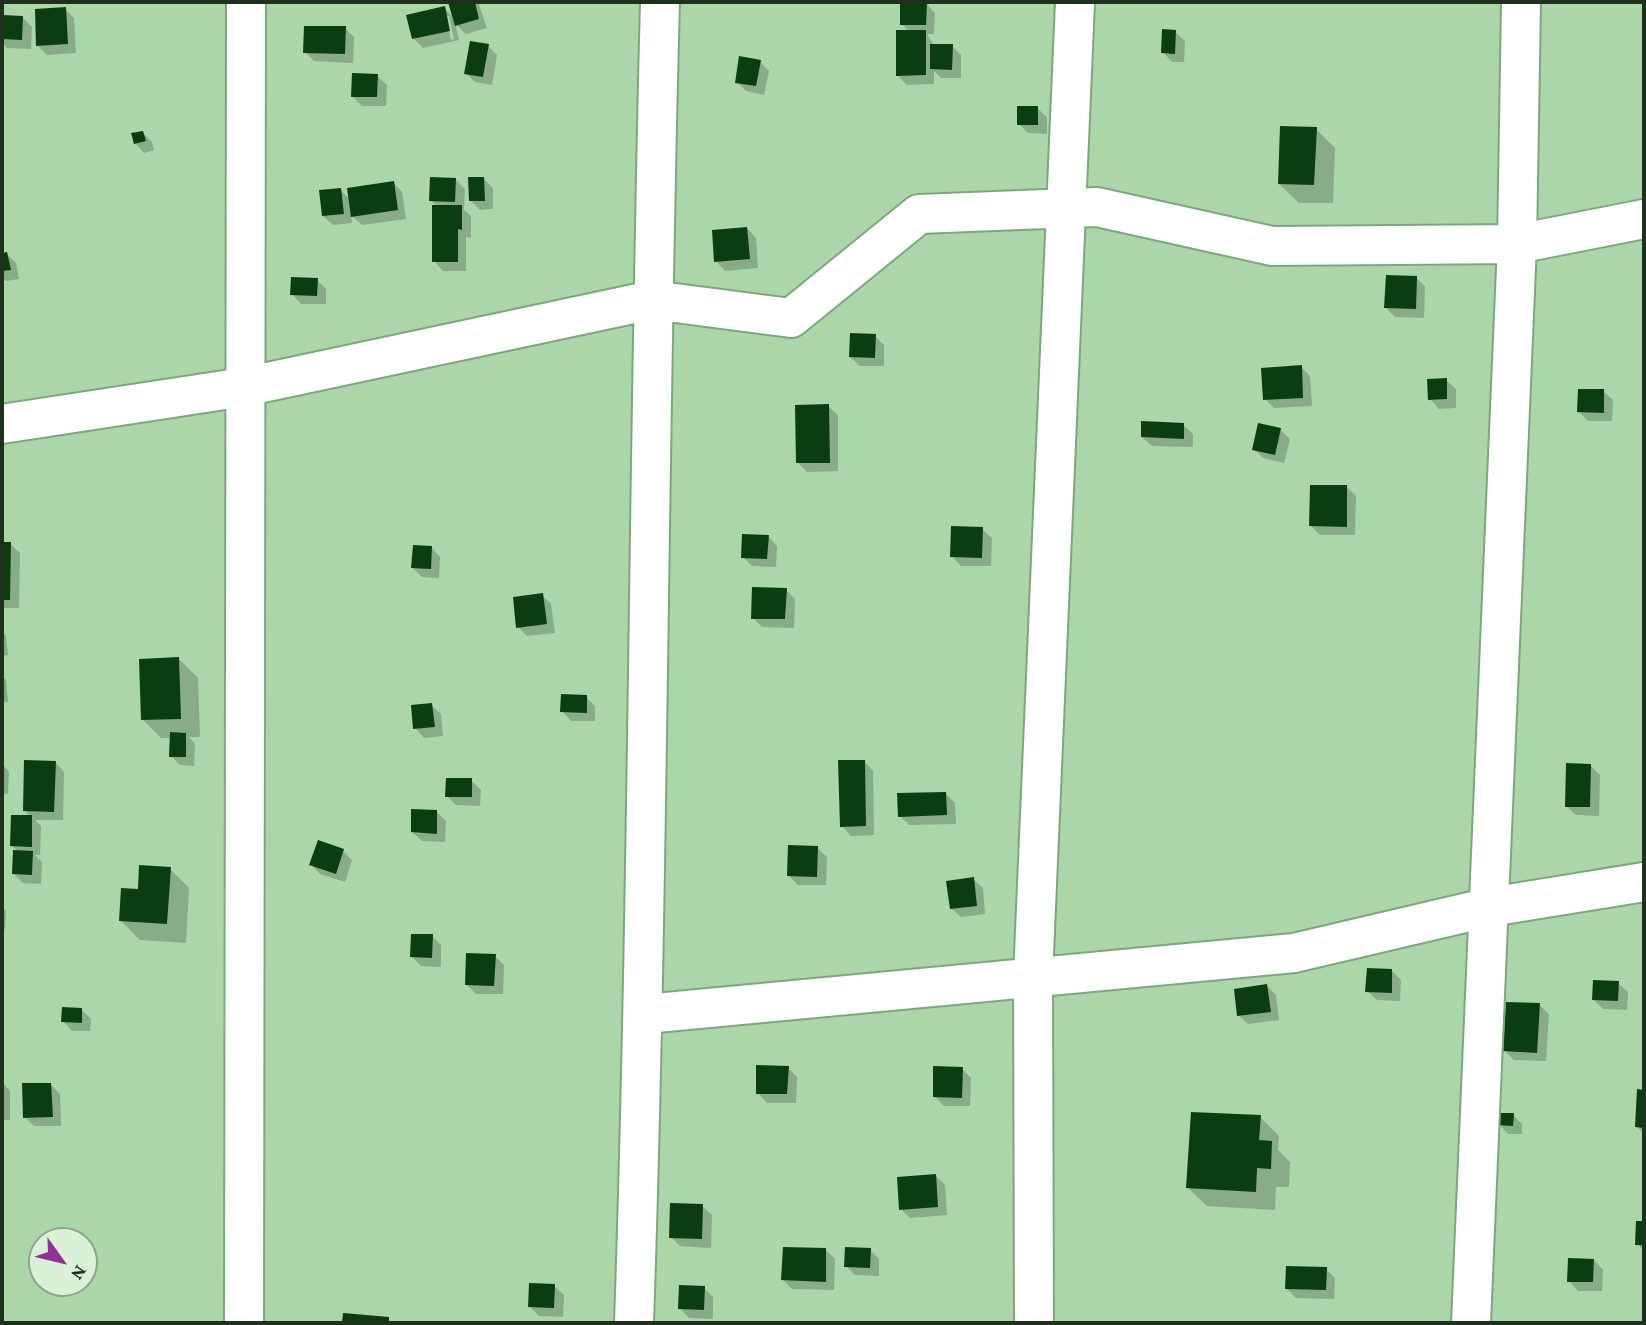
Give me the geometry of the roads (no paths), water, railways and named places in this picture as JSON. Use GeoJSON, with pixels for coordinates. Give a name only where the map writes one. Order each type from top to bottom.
{"type":"FeatureCollection","features":[{"type":"Feature","properties":{"kind":"street"},"geometry":{"type":"LineString","coordinates":[[244,1323],[246,2]]}},
{"type":"Feature","properties":{"kind":"street"},"geometry":{"type":"LineString","coordinates":[[634,1323],[645,1014],[652,300],[660,2]]}},
{"type":"Feature","properties":{"kind":"street"},"geometry":{"type":"LineString","coordinates":[[1034,1323],[1033,977],[1075,2]]}},
{"type":"Feature","properties":{"kind":"street"},"geometry":{"type":"LineString","coordinates":[[1471,1323],[1517,244],[1521,2]]}},
{"type":"Feature","properties":{"kind":"street"},"geometry":{"type":"LineString","coordinates":[[2,424],[244,387],[652,300],[791,318],[919,214],[1066,206],[1097,207],[1272,246],[1517,244],[1644,219]]}},
{"type":"Feature","properties":{"kind":"street"},"geometry":{"type":"LineString","coordinates":[[645,1014],[1294,953],[1490,907],[1644,882]]}}]}
